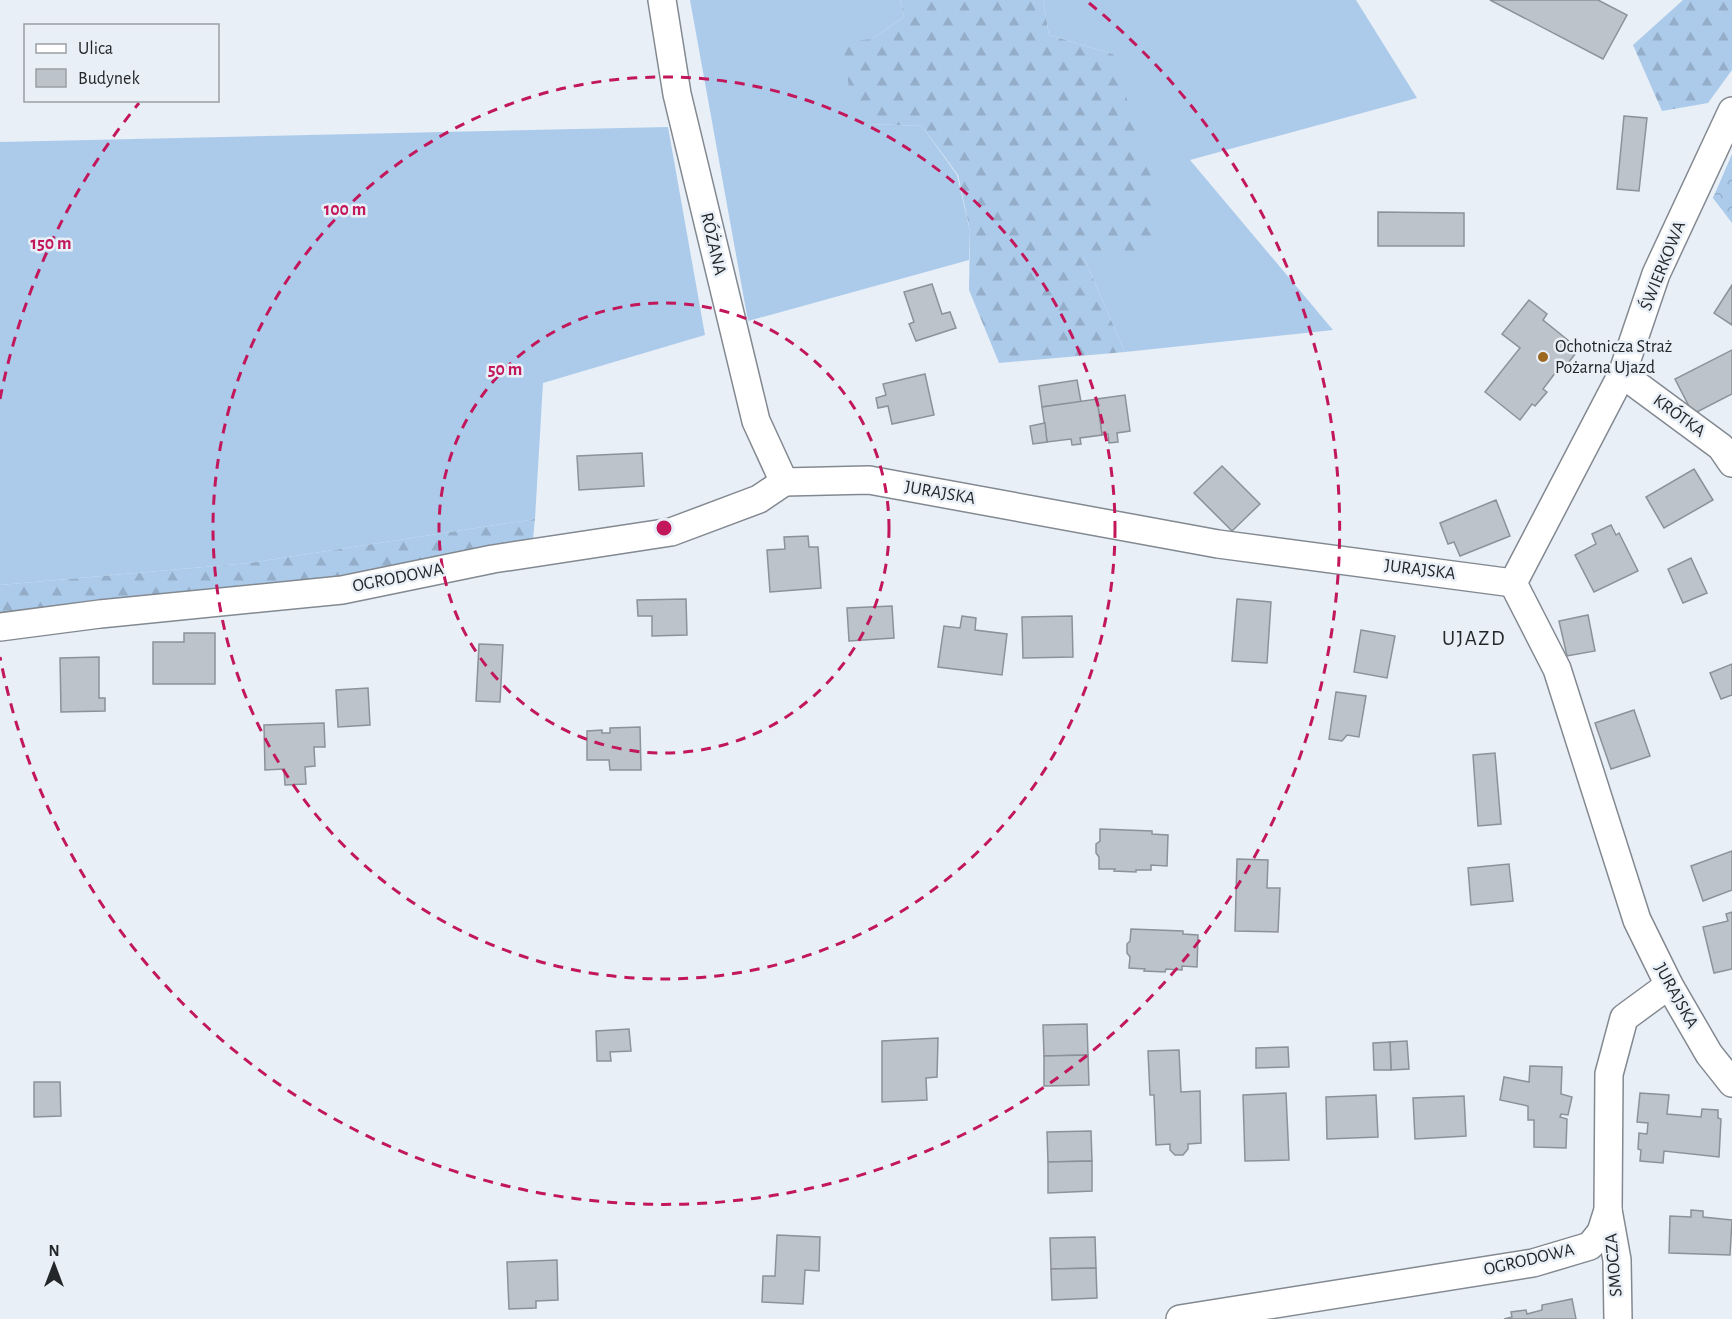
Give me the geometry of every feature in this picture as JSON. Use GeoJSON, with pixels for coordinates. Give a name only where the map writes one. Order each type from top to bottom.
{"type":"FeatureCollection","features":[{"type":"Feature","properties":{"kind":"street","name":"RÓŻANA"},"geometry":{"type":"LineString","coordinates":[[662,0],[677,94],[756,421],[784,482]]}},
{"type":"Feature","properties":{"kind":"street","name":"ŚWIERKOWA"},"geometry":{"type":"LineString","coordinates":[[1513,583],[1622,374],[1656,274],[1732,111]]}},
{"type":"Feature","properties":{"kind":"street","name":"KRÓTKA"},"geometry":{"type":"LineString","coordinates":[[1622,374],[1721,447],[1732,463]]}},
{"type":"Feature","properties":{"kind":"street","name":"JURAJSKA"},"geometry":{"type":"LineString","coordinates":[[784,482],[868,480],[1218,544],[1513,583],[1557,669],[1637,920],[1669,985],[1709,1054],[1732,1083]]}},
{"type":"Feature","properties":{"kind":"street","name":"OGRODOWA"},"geometry":{"type":"LineString","coordinates":[[0,627],[100,614],[342,590],[493,560],[671,532],[759,499],[784,482]]}},
{"type":"Feature","properties":{"kind":"street","name":"OGRODOWA"},"geometry":{"type":"LineString","coordinates":[[1180,1319],[1533,1263],[1590,1246],[1601,1232],[1608,1210],[1609,1074],[1624,1018],[1669,985]]}},
{"type":"Feature","properties":{"kind":"street","name":"SMOCZA"},"geometry":{"type":"LineString","coordinates":[[1608,1210],[1617,1260],[1618,1319]]}},
{"type":"Feature","properties":{"kind":"green space"},"geometry":{"type":"Polygon","coordinates":[[[690,0],[900,0],[904,17],[872,39],[869,124],[922,126],[957,175],[970,231],[969,260],[748,321],[690,0]]]}},
{"type":"Feature","properties":{"kind":"green space"},"geometry":{"type":"Polygon","coordinates":[[[900,0],[1043,0],[1049,35],[1113,54],[1156,192],[1154,253],[1084,258],[1125,352],[999,363],[969,290],[970,231],[958,175],[922,126],[869,124],[849,88],[843,42],[872,39],[904,17],[900,0]]]}},
{"type":"Feature","properties":{"kind":"green space"},"geometry":{"type":"Polygon","coordinates":[[[1043,0],[1356,0],[1417,98],[1190,160],[1333,330],[1125,352],[1084,258],[1113,54],[1049,35],[1043,0]]]}},
{"type":"Feature","properties":{"kind":"green space"},"geometry":{"type":"Polygon","coordinates":[[[1683,0],[1732,0],[1732,70],[1708,103],[1662,111],[1633,45],[1683,0]]]}},
{"type":"Feature","properties":{"kind":"green space"},"geometry":{"type":"Polygon","coordinates":[[[668,127],[705,335],[543,383],[535,519],[249,563],[0,585],[0,142],[668,127]]]}},
{"type":"Feature","properties":{"kind":"green space"},"geometry":{"type":"Polygon","coordinates":[[[1732,154],[1732,223],[1713,198],[1732,154]]]}},
{"type":"Feature","properties":{"kind":"green space"},"geometry":{"type":"Polygon","coordinates":[[[535,519],[533,539],[333,581],[0,616],[0,585],[249,563],[535,519]]]}},
{"type":"Feature","properties":{"kind":"building"},"geometry":{"type":"Polygon","coordinates":[[[1490,0],[1598,0],[1627,15],[1603,59],[1490,0]]]}},
{"type":"Feature","properties":{"kind":"building"},"geometry":{"type":"Polygon","coordinates":[[[1624,116],[1647,118],[1639,191],[1617,189],[1624,116]]]}},
{"type":"Feature","properties":{"kind":"building"},"geometry":{"type":"Polygon","coordinates":[[[1378,212],[1464,213],[1464,246],[1378,246],[1378,212]]]}},
{"type":"Feature","properties":{"kind":"building"},"geometry":{"type":"Polygon","coordinates":[[[932,284],[942,314],[950,312],[956,328],[916,341],[909,324],[914,322],[904,292],[932,284]]]}},
{"type":"Feature","properties":{"kind":"building"},"geometry":{"type":"Polygon","coordinates":[[[1732,285],[1732,325],[1714,313],[1732,285]]]}},
{"type":"Feature","properties":{"kind":"building","name":"Ochotnicza Straż Pożarna Ujazd"},"geometry":{"type":"Polygon","coordinates":[[[1529,300],[1547,314],[1543,320],[1579,349],[1565,367],[1562,364],[1543,389],[1547,392],[1535,406],[1532,404],[1520,420],[1485,392],[1520,348],[1502,334],[1529,300]]]}},
{"type":"Feature","properties":{"kind":"building"},"geometry":{"type":"Polygon","coordinates":[[[1732,350],[1732,394],[1693,414],[1675,379],[1732,350]]]}},
{"type":"Feature","properties":{"kind":"building"},"geometry":{"type":"Polygon","coordinates":[[[925,374],[934,415],[892,424],[888,406],[878,408],[876,398],[886,395],[883,384],[925,374]]]}},
{"type":"Feature","properties":{"kind":"building"},"geometry":{"type":"Polygon","coordinates":[[[1077,380],[1081,402],[1042,407],[1039,386],[1077,380]]]}},
{"type":"Feature","properties":{"kind":"building"},"geometry":{"type":"Polygon","coordinates":[[[1125,395],[1130,431],[1117,433],[1118,442],[1109,443],[1108,434],[1102,435],[1097,399],[1125,395]]]}},
{"type":"Feature","properties":{"kind":"building"},"geometry":{"type":"Polygon","coordinates":[[[1097,399],[1102,435],[1080,438],[1081,444],[1072,445],[1071,439],[1047,442],[1042,407],[1097,399]]]}},
{"type":"Feature","properties":{"kind":"building"},"geometry":{"type":"Polygon","coordinates":[[[1045,423],[1047,442],[1033,444],[1030,426],[1045,423]]]}},
{"type":"Feature","properties":{"kind":"building"},"geometry":{"type":"Polygon","coordinates":[[[642,453],[644,486],[579,490],[577,456],[642,453]]]}},
{"type":"Feature","properties":{"kind":"building"},"geometry":{"type":"Polygon","coordinates":[[[1222,466],[1260,504],[1232,531],[1194,493],[1222,466]]]}},
{"type":"Feature","properties":{"kind":"building"},"geometry":{"type":"Polygon","coordinates":[[[1694,469],[1713,500],[1664,528],[1646,497],[1694,469]]]}},
{"type":"Feature","properties":{"kind":"building"},"geometry":{"type":"Polygon","coordinates":[[[1496,500],[1510,536],[1460,556],[1454,542],[1448,544],[1440,523],[1496,500]]]}},
{"type":"Feature","properties":{"kind":"building"},"geometry":{"type":"Polygon","coordinates":[[[1611,525],[1616,535],[1619,533],[1638,571],[1594,592],[1575,555],[1596,544],[1592,534],[1611,525]]]}},
{"type":"Feature","properties":{"kind":"building"},"geometry":{"type":"Polygon","coordinates":[[[808,536],[809,547],[818,547],[821,588],[770,592],[767,550],[785,549],[784,537],[808,536]]]}},
{"type":"Feature","properties":{"kind":"building"},"geometry":{"type":"Polygon","coordinates":[[[1691,558],[1707,593],[1683,603],[1668,569],[1691,558]]]}},
{"type":"Feature","properties":{"kind":"building"},"geometry":{"type":"Polygon","coordinates":[[[686,599],[687,635],[652,636],[652,616],[638,616],[637,600],[686,599]]]}},
{"type":"Feature","properties":{"kind":"building"},"geometry":{"type":"Polygon","coordinates":[[[1237,599],[1271,602],[1267,663],[1232,661],[1237,599]]]}},
{"type":"Feature","properties":{"kind":"building"},"geometry":{"type":"Polygon","coordinates":[[[892,606],[894,638],[849,641],[847,608],[892,606]]]}},
{"type":"Feature","properties":{"kind":"building"},"geometry":{"type":"Polygon","coordinates":[[[1588,615],[1595,651],[1567,656],[1559,621],[1588,615]]]}},
{"type":"Feature","properties":{"kind":"building"},"geometry":{"type":"Polygon","coordinates":[[[962,616],[976,618],[975,630],[1007,634],[1002,675],[938,667],[944,626],[960,628],[962,616]]]}},
{"type":"Feature","properties":{"kind":"building"},"geometry":{"type":"Polygon","coordinates":[[[1072,616],[1073,657],[1023,658],[1022,617],[1072,616]]]}},
{"type":"Feature","properties":{"kind":"building"},"geometry":{"type":"Polygon","coordinates":[[[1361,630],[1395,636],[1387,678],[1354,672],[1361,630]]]}},
{"type":"Feature","properties":{"kind":"building"},"geometry":{"type":"Polygon","coordinates":[[[184,633],[215,633],[215,684],[153,684],[153,642],[184,642],[184,633]]]}},
{"type":"Feature","properties":{"kind":"building"},"geometry":{"type":"Polygon","coordinates":[[[479,644],[503,645],[500,702],[476,701],[479,644]]]}},
{"type":"Feature","properties":{"kind":"building"},"geometry":{"type":"Polygon","coordinates":[[[99,657],[99,698],[105,698],[105,711],[61,712],[60,658],[99,657]]]}},
{"type":"Feature","properties":{"kind":"building"},"geometry":{"type":"Polygon","coordinates":[[[1732,664],[1732,695],[1721,699],[1710,673],[1732,664]]]}},
{"type":"Feature","properties":{"kind":"building"},"geometry":{"type":"Polygon","coordinates":[[[368,688],[370,725],[338,727],[336,690],[368,688]]]}},
{"type":"Feature","properties":{"kind":"building"},"geometry":{"type":"Polygon","coordinates":[[[1336,692],[1366,696],[1359,737],[1347,735],[1342,741],[1329,739],[1336,692]]]}},
{"type":"Feature","properties":{"kind":"building"},"geometry":{"type":"Polygon","coordinates":[[[1634,710],[1650,756],[1611,769],[1595,723],[1634,710]]]}},
{"type":"Feature","properties":{"kind":"building"},"geometry":{"type":"Polygon","coordinates":[[[324,723],[325,747],[314,747],[315,766],[305,767],[306,784],[285,785],[284,769],[265,770],[264,725],[324,723]]]}},
{"type":"Feature","properties":{"kind":"building"},"geometry":{"type":"Polygon","coordinates":[[[640,727],[641,770],[610,770],[609,760],[587,760],[587,731],[602,730],[602,733],[610,733],[610,728],[640,727]]]}},
{"type":"Feature","properties":{"kind":"building"},"geometry":{"type":"Polygon","coordinates":[[[1495,753],[1501,824],[1478,826],[1473,755],[1495,753]]]}},
{"type":"Feature","properties":{"kind":"building"},"geometry":{"type":"Polygon","coordinates":[[[1100,829],[1152,831],[1152,834],[1168,835],[1167,866],[1151,865],[1151,870],[1136,870],[1136,872],[1099,869],[1096,844],[1100,841],[1100,829]]]}},
{"type":"Feature","properties":{"kind":"building"},"geometry":{"type":"Polygon","coordinates":[[[1732,851],[1732,890],[1703,901],[1691,866],[1732,851]]]}},
{"type":"Feature","properties":{"kind":"building"},"geometry":{"type":"Polygon","coordinates":[[[1237,859],[1268,860],[1267,888],[1280,888],[1278,932],[1235,931],[1237,859]]]}},
{"type":"Feature","properties":{"kind":"building"},"geometry":{"type":"Polygon","coordinates":[[[1509,864],[1513,901],[1471,905],[1468,868],[1509,864]]]}},
{"type":"Feature","properties":{"kind":"building"},"geometry":{"type":"Polygon","coordinates":[[[1732,912],[1732,969],[1714,973],[1703,927],[1728,921],[1726,914],[1732,912]]]}},
{"type":"Feature","properties":{"kind":"building"},"geometry":{"type":"Polygon","coordinates":[[[1131,929],[1183,931],[1183,934],[1198,935],[1197,967],[1182,966],[1182,970],[1166,969],[1165,972],[1129,968],[1130,957],[1127,953],[1127,944],[1130,941],[1131,929]]]}},
{"type":"Feature","properties":{"kind":"building"},"geometry":{"type":"Polygon","coordinates":[[[1087,1024],[1088,1055],[1044,1056],[1043,1025],[1087,1024]]]}},
{"type":"Feature","properties":{"kind":"building"},"geometry":{"type":"Polygon","coordinates":[[[629,1029],[631,1051],[610,1052],[611,1061],[597,1061],[596,1031],[629,1029]]]}},
{"type":"Feature","properties":{"kind":"building"},"geometry":{"type":"Polygon","coordinates":[[[938,1038],[937,1077],[926,1078],[927,1100],[882,1102],[882,1041],[938,1038]]]}},
{"type":"Feature","properties":{"kind":"building"},"geometry":{"type":"Polygon","coordinates":[[[1407,1041],[1409,1069],[1391,1070],[1390,1042],[1407,1041]]]}},
{"type":"Feature","properties":{"kind":"building"},"geometry":{"type":"Polygon","coordinates":[[[1390,1042],[1391,1070],[1374,1070],[1373,1043],[1390,1042]]]}},
{"type":"Feature","properties":{"kind":"building"},"geometry":{"type":"Polygon","coordinates":[[[1288,1047],[1289,1067],[1256,1068],[1256,1048],[1288,1047]]]}},
{"type":"Feature","properties":{"kind":"building"},"geometry":{"type":"Polygon","coordinates":[[[1179,1050],[1181,1092],[1200,1091],[1201,1143],[1188,1144],[1188,1149],[1183,1155],[1175,1155],[1170,1150],[1170,1144],[1156,1145],[1154,1095],[1150,1095],[1148,1051],[1179,1050]]]}},
{"type":"Feature","properties":{"kind":"building"},"geometry":{"type":"Polygon","coordinates":[[[1088,1055],[1089,1085],[1044,1086],[1044,1056],[1088,1055]]]}},
{"type":"Feature","properties":{"kind":"building"},"geometry":{"type":"Polygon","coordinates":[[[1530,1066],[1562,1067],[1561,1094],[1572,1097],[1568,1115],[1561,1114],[1560,1117],[1567,1119],[1566,1148],[1534,1147],[1534,1120],[1528,1120],[1528,1106],[1500,1100],[1504,1077],[1529,1082],[1530,1066]]]}},
{"type":"Feature","properties":{"kind":"building"},"geometry":{"type":"Polygon","coordinates":[[[34,1082],[60,1082],[61,1116],[34,1117],[34,1082]]]}},
{"type":"Feature","properties":{"kind":"building"},"geometry":{"type":"Polygon","coordinates":[[[1286,1093],[1289,1160],[1245,1161],[1243,1095],[1286,1093]]]}},
{"type":"Feature","properties":{"kind":"building"},"geometry":{"type":"Polygon","coordinates":[[[1640,1093],[1669,1095],[1667,1114],[1701,1117],[1702,1109],[1718,1110],[1718,1118],[1721,1119],[1719,1157],[1664,1151],[1663,1163],[1640,1161],[1639,1133],[1647,1134],[1648,1123],[1637,1122],[1640,1093]]]}},
{"type":"Feature","properties":{"kind":"building"},"geometry":{"type":"Polygon","coordinates":[[[1376,1095],[1378,1137],[1327,1139],[1326,1097],[1376,1095]]]}},
{"type":"Feature","properties":{"kind":"building"},"geometry":{"type":"Polygon","coordinates":[[[1464,1096],[1466,1136],[1415,1139],[1413,1098],[1464,1096]]]}},
{"type":"Feature","properties":{"kind":"building"},"geometry":{"type":"Polygon","coordinates":[[[1091,1131],[1092,1161],[1048,1162],[1047,1132],[1091,1131]]]}},
{"type":"Feature","properties":{"kind":"building"},"geometry":{"type":"Polygon","coordinates":[[[1092,1161],[1092,1191],[1048,1193],[1048,1162],[1092,1161]]]}},
{"type":"Feature","properties":{"kind":"building"},"geometry":{"type":"Polygon","coordinates":[[[1691,1210],[1703,1211],[1703,1217],[1732,1220],[1730,1255],[1669,1253],[1670,1216],[1691,1217],[1691,1210]]]}},
{"type":"Feature","properties":{"kind":"building"},"geometry":{"type":"Polygon","coordinates":[[[777,1235],[820,1237],[819,1271],[805,1270],[803,1304],[762,1302],[763,1276],[775,1276],[777,1235]]]}},
{"type":"Feature","properties":{"kind":"building"},"geometry":{"type":"Polygon","coordinates":[[[1095,1237],[1096,1268],[1051,1269],[1050,1238],[1095,1237]]]}},
{"type":"Feature","properties":{"kind":"building"},"geometry":{"type":"Polygon","coordinates":[[[557,1260],[558,1300],[536,1301],[536,1308],[509,1309],[507,1262],[557,1260]]]}},
{"type":"Feature","properties":{"kind":"building"},"geometry":{"type":"Polygon","coordinates":[[[1096,1268],[1097,1298],[1052,1300],[1051,1269],[1096,1268]]]}},
{"type":"Feature","properties":{"kind":"building"},"geometry":{"type":"Polygon","coordinates":[[[1572,1299],[1576,1319],[1504,1319],[1512,1317],[1511,1312],[1526,1310],[1527,1314],[1542,1310],[1542,1305],[1572,1299]]]}},
{"type":"Feature","properties":{"kind":"place","name":"Ochotnicza Straż Pożarna Ujazd"},"geometry":{"type":"Point","coordinates":[1543,357]}},
{"type":"Feature","properties":{"kind":"district","name":"UJAZD"},"geometry":{"type":"Point","coordinates":[1474,638]}}]}
